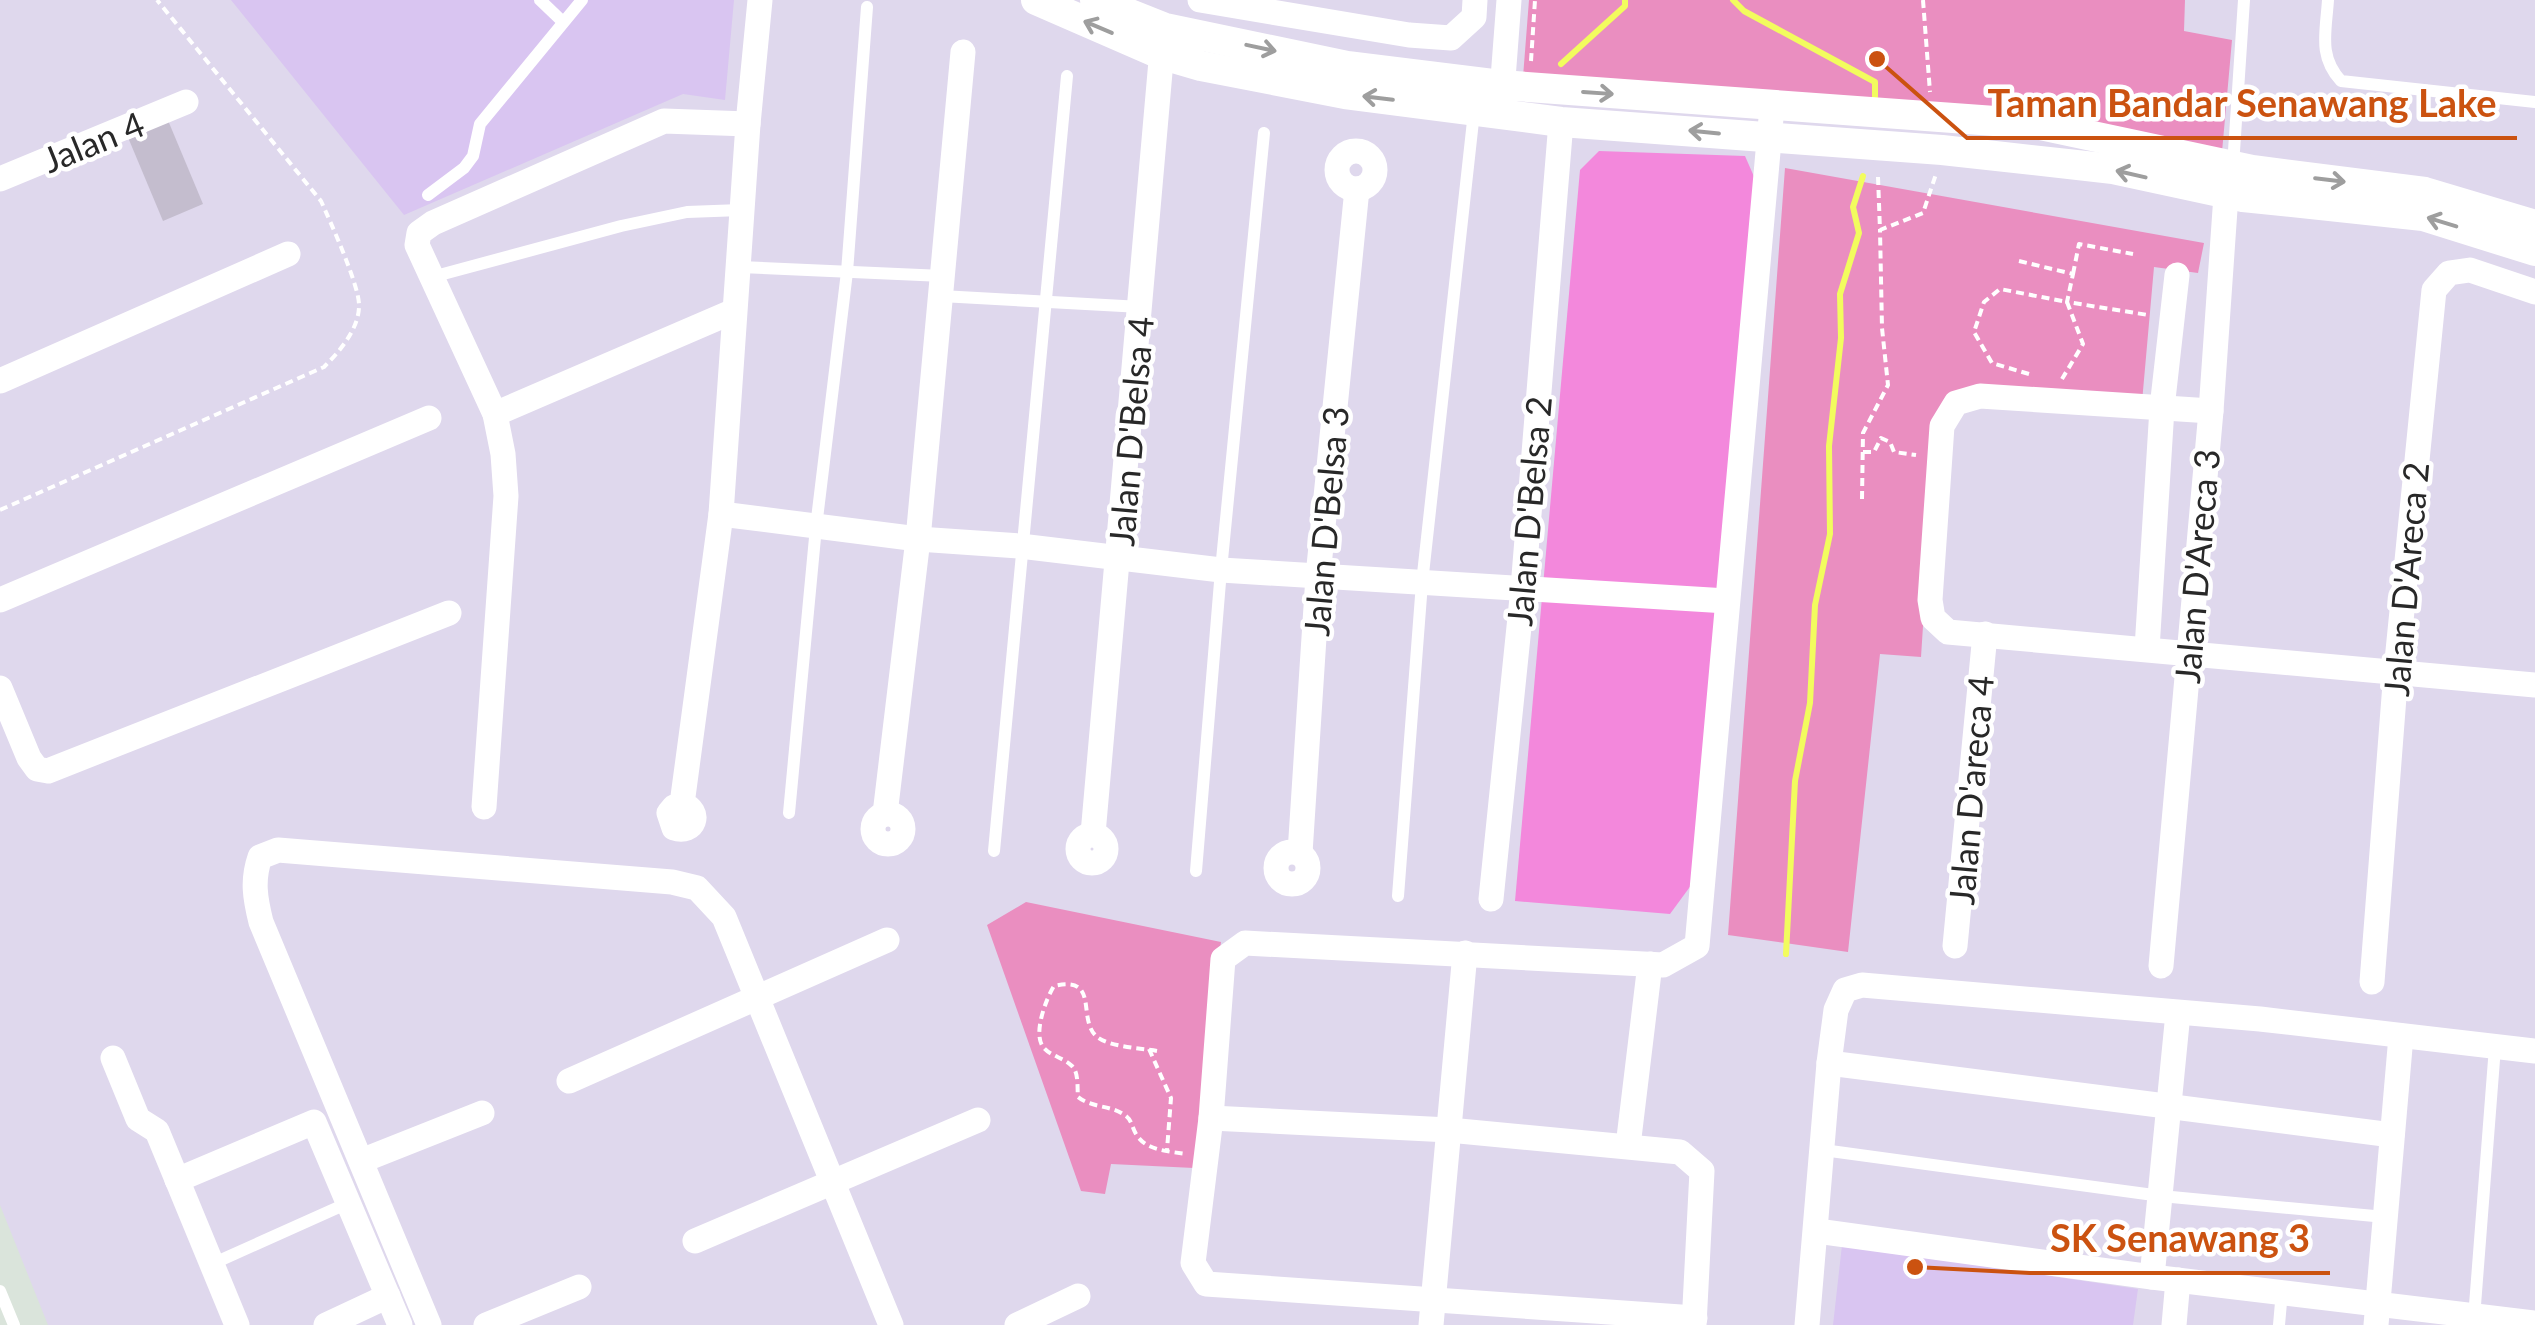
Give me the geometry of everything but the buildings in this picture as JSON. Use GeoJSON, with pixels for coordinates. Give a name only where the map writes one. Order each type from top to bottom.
{"type":"FeatureCollection","features":[{"type":"Feature","properties":{"kind":"street"},"geometry":{"type":"LineString","coordinates":[[682,804],[722,514],[760,0]]}},
{"type":"Feature","properties":{"kind":"street"},"geometry":{"type":"LineString","coordinates":[[1036,0],[1162,41],[1346,66],[1561,122],[1942,150],[2230,180],[2425,192],[2535,225]]}},
{"type":"Feature","properties":{"kind":"street"},"geometry":{"type":"LineString","coordinates":[[1096,0],[1162,41]]}},
{"type":"Feature","properties":{"kind":"street"},"geometry":{"type":"LineString","coordinates":[[1200,0],[1409,35],[1451,38],[1474,17],[1476,0]]}},
{"type":"Feature","properties":{"kind":"street"},"geometry":{"type":"LineString","coordinates":[[1492,103],[1510,0]]}},
{"type":"Feature","properties":{"kind":"street","name":"Jalan D'Belsa 4"},"geometry":{"type":"LineString","coordinates":[[1094,834],[1162,41]]}},
{"type":"Feature","properties":{"kind":"street"},"geometry":{"type":"LineString","coordinates":[[885,814],[918,539],[963,52]]}},
{"type":"Feature","properties":{"kind":"street","name":"Jalan 4"},"geometry":{"type":"LineString","coordinates":[[0,179],[186,102]]}},
{"type":"Feature","properties":{"kind":"street"},"geometry":{"type":"LineString","coordinates":[[1492,103],[1772,106],[2036,124],[2230,180],[2423,216],[2535,251]]}},
{"type":"Feature","properties":{"kind":"street"},"geometry":{"type":"LineString","coordinates":[[1211,1118],[1449,1130],[1680,1152],[1702,1171],[1695,1321],[1432,1313],[1206,1284],[1192,1263],[1211,1118],[1223,959],[1245,943],[1664,965],[1697,946],[1772,106]]}},
{"type":"Feature","properties":{"kind":"street"},"geometry":{"type":"LineString","coordinates":[[484,808],[506,496],[503,454],[495,414],[418,245],[419,233],[433,223],[664,121],[748,124]]}},
{"type":"Feature","properties":{"kind":"street","name":"Jalan D'Belsa 2"},"geometry":{"type":"LineString","coordinates":[[1491,899],[1561,122]]}},
{"type":"Feature","properties":{"kind":"street","name":"Jalan D'Areca 3"},"geometry":{"type":"LineString","coordinates":[[2161,966],[2230,180]]}},
{"type":"Feature","properties":{"kind":"street","name":"Jalan D'Belsa 3"},"geometry":{"type":"LineString","coordinates":[[1300,853],[1318,576],[1357,189]]}},
{"type":"Feature","properties":{"kind":"street"},"geometry":{"type":"LineString","coordinates":[[0,382],[288,254]]}},
{"type":"Feature","properties":{"kind":"street","name":"Jalan D'Areca 2"},"geometry":{"type":"LineString","coordinates":[[2372,982],[2396,671],[2434,290],[2448,273],[2470,270],[2535,292]]}},
{"type":"Feature","properties":{"kind":"street"},"geometry":{"type":"LineString","coordinates":[[2147,650],[2162,408],[2177,275]]}},
{"type":"Feature","properties":{"kind":"street"},"geometry":{"type":"LineString","coordinates":[[495,414],[734,311]]}},
{"type":"Feature","properties":{"kind":"street"},"geometry":{"type":"LineString","coordinates":[[2211,411],[2059,393],[1980,396],[1956,403],[1942,426],[1930,600],[1933,618],[1948,632],[2535,684]]}},
{"type":"Feature","properties":{"kind":"street"},"geometry":{"type":"LineString","coordinates":[[0,600],[429,418]]}},
{"type":"Feature","properties":{"kind":"street"},"geometry":{"type":"LineString","coordinates":[[722,514],[1221,570],[1727,601]]}},
{"type":"Feature","properties":{"kind":"street"},"geometry":{"type":"LineString","coordinates":[[0,688],[30,758],[37,769],[48,771],[448,613]]}},
{"type":"Feature","properties":{"kind":"street","name":"Jalan D'areca 4"},"geometry":{"type":"LineString","coordinates":[[1955,946],[1985,634]]}},
{"type":"Feature","properties":{"kind":"street"},"geometry":{"type":"LineString","coordinates":[[429,1325],[261,922],[254,893],[255,870],[260,857],[278,850],[672,882],[697,888],[724,917],[892,1325]]}},
{"type":"Feature","properties":{"kind":"street"},"geometry":{"type":"LineString","coordinates":[[568,1081],[887,940]]}},
{"type":"Feature","properties":{"kind":"street"},"geometry":{"type":"LineString","coordinates":[[1432,1313],[1464,953]]}},
{"type":"Feature","properties":{"kind":"street"},"geometry":{"type":"LineString","coordinates":[[1628,1146],[1650,964]]}},
{"type":"Feature","properties":{"kind":"street"},"geometry":{"type":"LineString","coordinates":[[1807,1325],[1830,1063],[1836,1010],[1844,990],[1862,985],[2178,1013],[2535,1052]]}},
{"type":"Feature","properties":{"kind":"street"},"geometry":{"type":"LineString","coordinates":[[2174,1325],[2165,1279],[2161,1196],[2178,1013]]}},
{"type":"Feature","properties":{"kind":"street"},"geometry":{"type":"LineString","coordinates":[[2377,1314],[2400,1036]]}},
{"type":"Feature","properties":{"kind":"street"},"geometry":{"type":"LineString","coordinates":[[113,1058],[138,1120],[158,1131],[237,1325]]}},
{"type":"Feature","properties":{"kind":"street"},"geometry":{"type":"LineString","coordinates":[[1830,1063],[2392,1135]]}},
{"type":"Feature","properties":{"kind":"street"},"geometry":{"type":"LineString","coordinates":[[361,1161],[482,1113]]}},
{"type":"Feature","properties":{"kind":"street"},"geometry":{"type":"LineString","coordinates":[[694,1242],[978,1120]]}},
{"type":"Feature","properties":{"kind":"street"},"geometry":{"type":"LineString","coordinates":[[178,1180],[314,1122],[400,1325]]}},
{"type":"Feature","properties":{"kind":"street"},"geometry":{"type":"LineString","coordinates":[[1817,1232],[2282,1291],[2377,1314],[2535,1323]]}},
{"type":"Feature","properties":{"kind":"street"},"geometry":{"type":"LineString","coordinates":[[486,1325],[579,1286]]}},
{"type":"Feature","properties":{"kind":"street"},"geometry":{"type":"LineString","coordinates":[[326,1325],[388,1296]]}},
{"type":"Feature","properties":{"kind":"street"},"geometry":{"type":"LineString","coordinates":[[1016,1325],[1078,1296]]}},
{"type":"Feature","properties":{"kind":"lane"},"geometry":{"type":"LineString","coordinates":[[540,0],[563,22]]}},
{"type":"Feature","properties":{"kind":"lane"},"geometry":{"type":"LineString","coordinates":[[428,195],[474,156],[480,124],[582,0]]}},
{"type":"Feature","properties":{"kind":"lane"},"geometry":{"type":"LineString","coordinates":[[2230,180],[2244,0]]}},
{"type":"Feature","properties":{"kind":"lane"},"geometry":{"type":"LineString","coordinates":[[2328,0],[2328,68],[2341,81],[2535,102]]}},
{"type":"Feature","properties":{"kind":"lane"},"geometry":{"type":"LineString","coordinates":[[790,812],[816,527],[847,272],[867,7]]}},
{"type":"Feature","properties":{"kind":"lane"},"geometry":{"type":"LineString","coordinates":[[994,851],[1067,76]]}},
{"type":"Feature","properties":{"kind":"lane"},"geometry":{"type":"LineString","coordinates":[[1398,896],[1422,582],[1492,103]]}},
{"type":"Feature","properties":{"kind":"lane"},"geometry":{"type":"LineString","coordinates":[[1196,872],[1264,133]]}},
{"type":"Feature","properties":{"kind":"lane"},"geometry":{"type":"LineString","coordinates":[[432,278],[621,226],[687,212],[742,210]]}},
{"type":"Feature","properties":{"kind":"lane"},"geometry":{"type":"LineString","coordinates":[[740,267],[847,272],[1046,300],[1141,307]]}},
{"type":"Feature","properties":{"kind":"lane"},"geometry":{"type":"LineString","coordinates":[[2473,1320],[2494,1047]]}},
{"type":"Feature","properties":{"kind":"lane"},"geometry":{"type":"LineString","coordinates":[[1823,1150],[2161,1196],[2385,1217]]}},
{"type":"Feature","properties":{"kind":"lane"},"geometry":{"type":"LineString","coordinates":[[212,1264],[348,1202]]}},
{"type":"Feature","properties":{"kind":"lane"},"geometry":{"type":"LineString","coordinates":[[0,1291],[14,1325]]}},
{"type":"Feature","properties":{"kind":"lane"},"geometry":{"type":"LineString","coordinates":[[2279,1325],[2282,1291]]}},
{"type":"Feature","properties":{"kind":"path"},"geometry":{"type":"LineString","coordinates":[[0,510],[324,367],[354,324],[360,305],[322,201],[157,0]]}},
{"type":"Feature","properties":{"kind":"path"},"geometry":{"type":"LineString","coordinates":[[1531,66],[1535,0]]}},
{"type":"Feature","properties":{"kind":"path"},"geometry":{"type":"LineString","coordinates":[[1922,0],[1931,116]]}},
{"type":"Feature","properties":{"kind":"path"},"geometry":{"type":"LineString","coordinates":[[1862,499],[1863,433],[1888,384],[1882,328],[1878,177]]}},
{"type":"Feature","properties":{"kind":"path"},"geometry":{"type":"LineString","coordinates":[[1880,230],[1923,213],[1929,201]]}},
{"type":"Feature","properties":{"kind":"path"},"geometry":{"type":"LineString","coordinates":[[2132,254],[2079,244],[2068,302],[2083,344],[2059,393],[1992,363],[1974,332],[1984,302],[2000,290],[2068,302],[2172,320]]}},
{"type":"Feature","properties":{"kind":"path"},"geometry":{"type":"LineString","coordinates":[[2019,261],[2073,274]]}},
{"type":"Feature","properties":{"kind":"path"},"geometry":{"type":"LineString","coordinates":[[1863,452],[1874,452],[1881,438],[1890,442],[1894,452],[1940,460]]}},
{"type":"Feature","properties":{"kind":"path"},"geometry":{"type":"LineString","coordinates":[[1157,1050],[1100,1040],[1090,1028],[1087,1002],[1080,988],[1068,983],[1054,986],[1046,998],[1039,1040],[1044,1049],[1072,1066],[1077,1075],[1078,1097],[1087,1104],[1120,1111],[1130,1118],[1137,1136],[1148,1147],[1206,1158]]}},
{"type":"Feature","properties":{"kind":"path"},"geometry":{"type":"LineString","coordinates":[[1149,1049],[1171,1098],[1166,1150]]}},
{"type":"Feature","properties":{"kind":"shaded area"},"geometry":{"type":"Polygon","coordinates":[[[231,0],[734,0],[725,100],[683,94],[404,215],[231,0]]]}},
{"type":"Feature","properties":{"kind":"shaded area"},"geometry":{"type":"Polygon","coordinates":[[[1529,0],[2185,0],[2184,31],[2232,40],[2222,152],[1523,77],[1529,0]]]}},
{"type":"Feature","properties":{"kind":"shaded area"},"geometry":{"type":"Polygon","coordinates":[[[1599,151],[1745,156],[1759,188],[1692,884],[1670,914],[1515,901],[1580,170],[1599,151]]]}},
{"type":"Feature","properties":{"kind":"shaded area"},"geometry":{"type":"Polygon","coordinates":[[[1785,168],[2204,243],[2198,273],[2154,267],[2142,402],[1966,390],[1935,441],[1921,657],[1880,654],[1848,952],[1728,935],[1785,168]]]}},
{"type":"Feature","properties":{"kind":"shaded area"},"geometry":{"type":"Polygon","coordinates":[[[1026,902],[1221,942],[1194,1168],[1111,1164],[1105,1194],[1081,1191],[987,925],[1026,902]]]}},
{"type":"Feature","properties":{"kind":"shaded area"},"geometry":{"type":"Polygon","coordinates":[[[0,1205],[48,1325],[0,1325],[0,1205]]]}},
{"type":"Feature","properties":{"kind":"shaded area"},"geometry":{"type":"Polygon","coordinates":[[[1842,1245],[2138,1289],[2133,1325],[1833,1325],[1842,1245]]]}},
{"type":"Feature","properties":{"kind":"waterway"},"geometry":{"type":"LineString","coordinates":[[1561,64],[1625,6],[1625,0]]}},
{"type":"Feature","properties":{"kind":"waterway"},"geometry":{"type":"LineString","coordinates":[[1733,0],[1744,11],[1875,82],[1875,97]]}},
{"type":"Feature","properties":{"kind":"waterway"},"geometry":{"type":"LineString","coordinates":[[1786,954],[1795,781],[1810,703],[1815,605],[1830,534],[1829,446],[1841,338],[1840,294],[1859,233],[1853,207],[1863,176]]}},
{"type":"Feature","properties":{"kind":"place","name":"Taman Bandar Senawang Lake"},"geometry":{"type":"Point","coordinates":[1877,59]}},
{"type":"Feature","properties":{"kind":"place","name":"SK Senawang 3"},"geometry":{"type":"Point","coordinates":[1915,1267]}}]}
